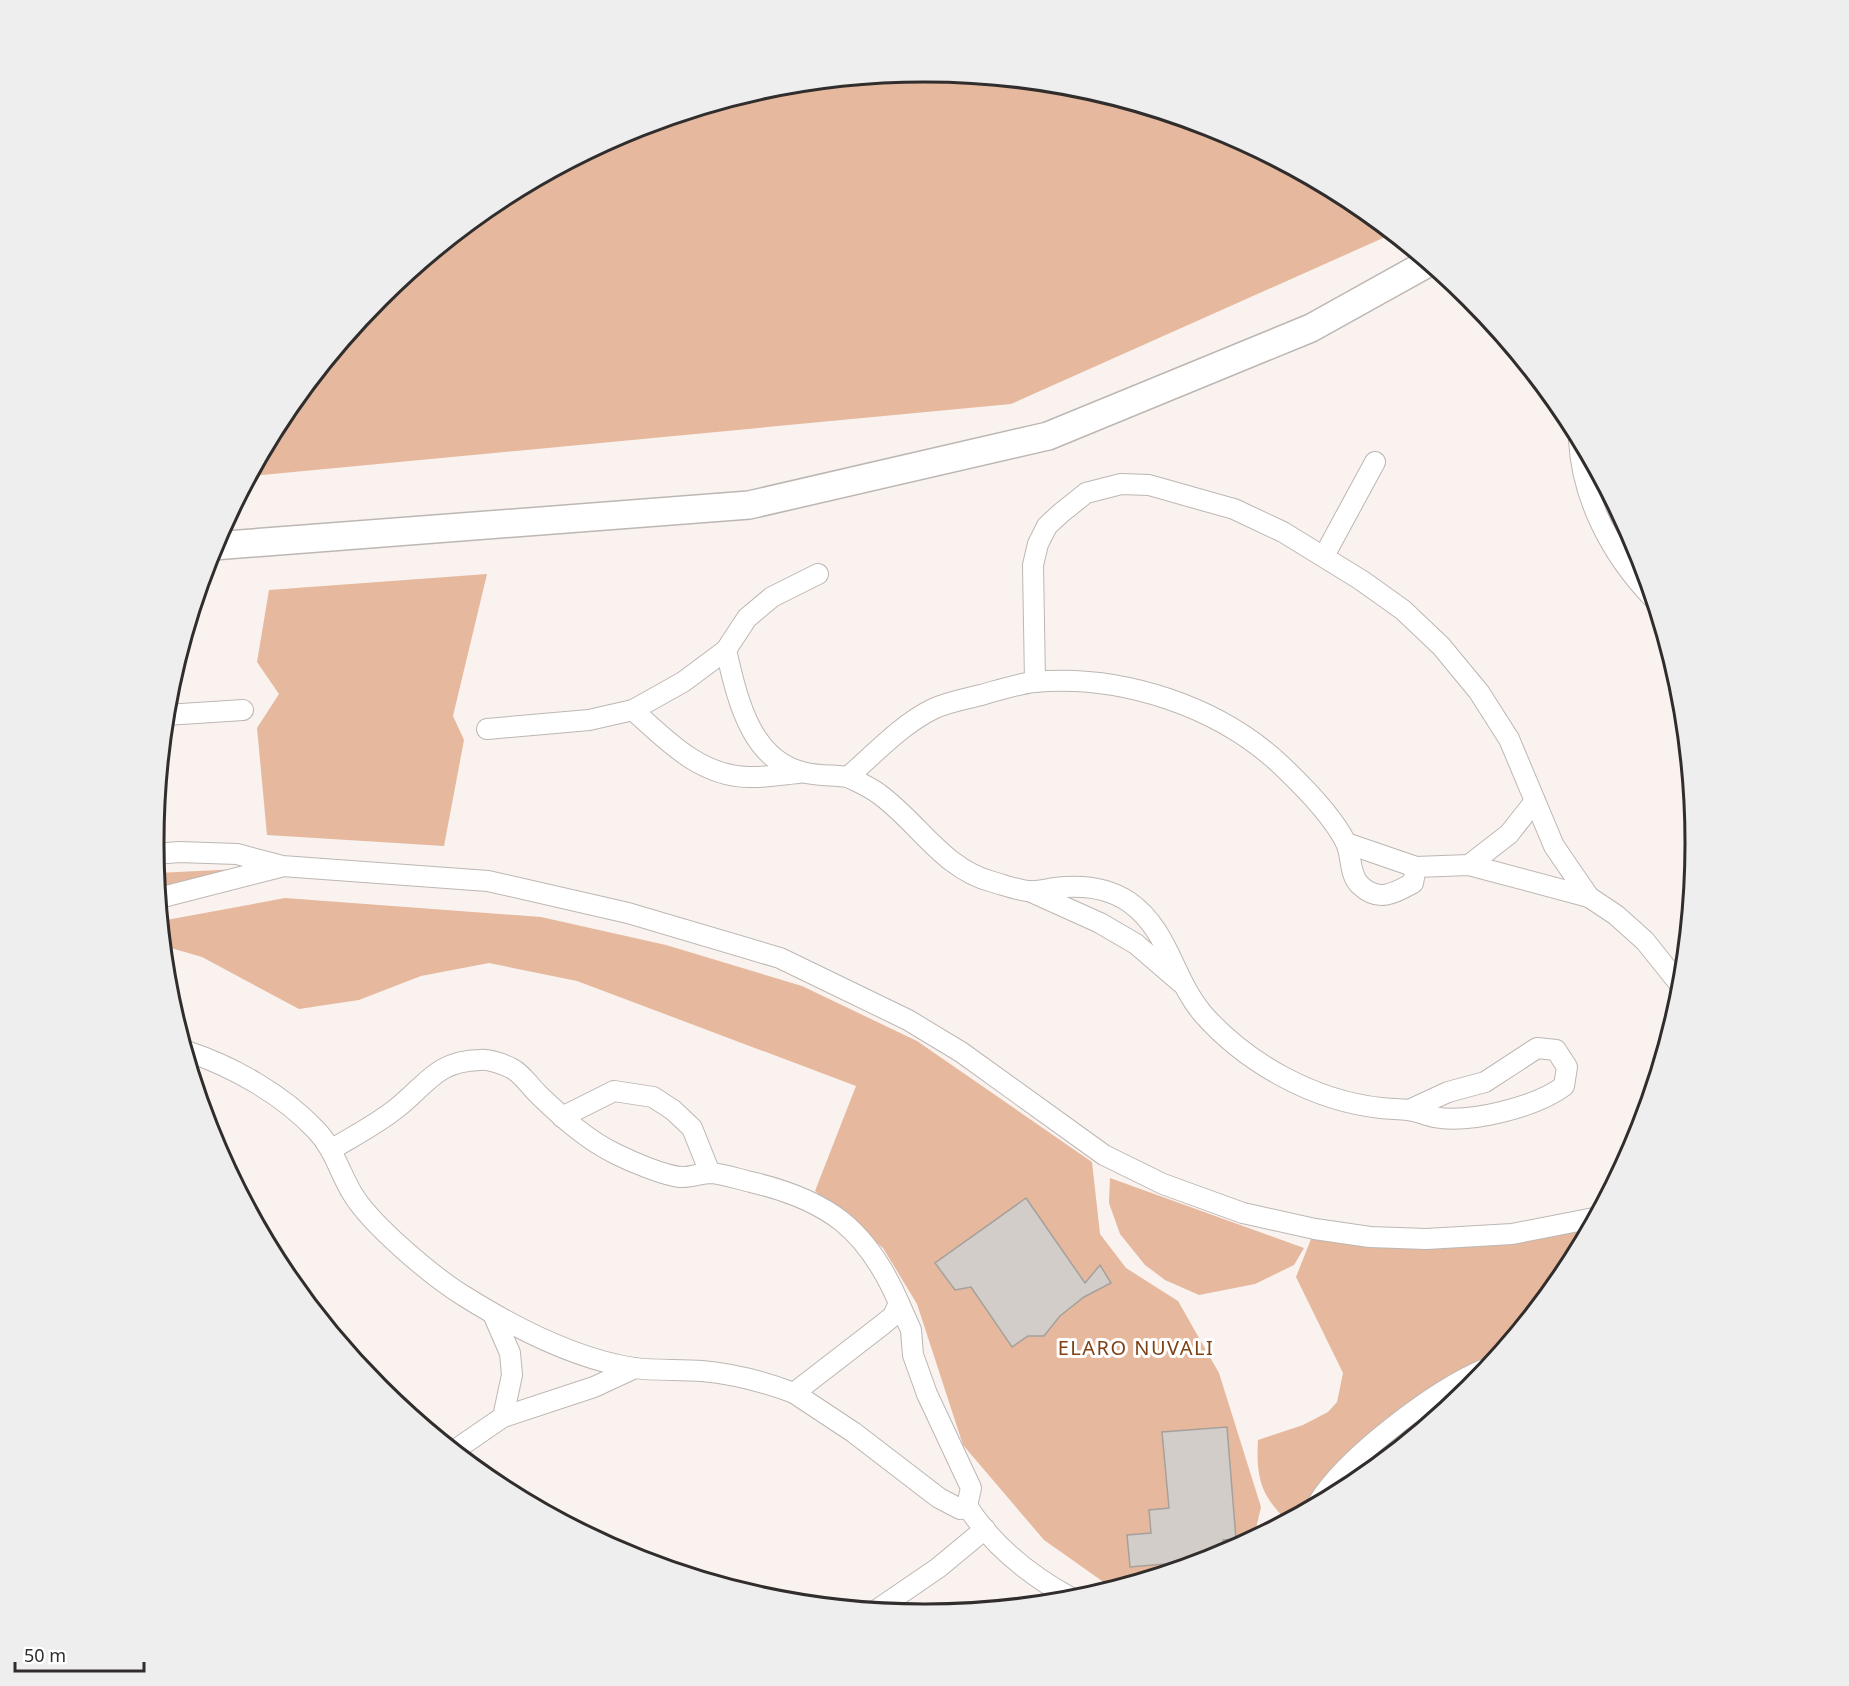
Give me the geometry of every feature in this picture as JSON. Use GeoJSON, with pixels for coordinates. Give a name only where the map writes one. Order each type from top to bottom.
{"type":"FeatureCollection","features":[{"type":"Feature","properties":{"kind":"street"},"geometry":{"type":"LineString","coordinates":[[225,545],[749,505],[1048,436],[1311,328],[1421,267]]}},
{"type":"Feature","properties":{"kind":"street"},"geometry":{"type":"LineString","coordinates":[[1582,461],[1590,495],[1606,536],[1632,577],[1639,584]]}},
{"type":"Feature","properties":{"kind":"street"},"geometry":{"type":"LineString","coordinates":[[1324,556],[1375,462]]}},
{"type":"Feature","properties":{"kind":"street"},"geometry":{"type":"LineString","coordinates":[[1035,682],[1033,565],[1038,544],[1047,526],[1086,493],[1121,483],[1149,485],[1234,509],[1324,556],[1403,610],[1441,646],[1479,692],[1509,739],[1554,846],[1589,897]]}},
{"type":"Feature","properties":{"kind":"street"},"geometry":{"type":"LineString","coordinates":[[487,729],[589,720],[633,710],[683,682],[726,650],[747,618],[772,597],[818,574]]}},
{"type":"Feature","properties":{"kind":"street"},"geometry":{"type":"LineString","coordinates":[[726,650],[746,718],[766,753],[782,764],[805,773]]}},
{"type":"Feature","properties":{"kind":"street"},"geometry":{"type":"LineString","coordinates":[[848,777],[913,722],[933,709],[1035,682],[1082,683],[1128,688],[1182,703],[1239,731],[1282,765],[1322,810],[1346,843],[1359,884],[1373,894],[1390,896],[1413,883],[1416,867]]}},
{"type":"Feature","properties":{"kind":"street"},"geometry":{"type":"LineString","coordinates":[[176,714],[243,710]]}},
{"type":"Feature","properties":{"kind":"street"},"geometry":{"type":"LineString","coordinates":[[633,710],[667,741],[700,765],[724,773],[748,777],[805,773],[848,777],[879,793],[942,855],[964,870],[990,882],[1029,891],[1100,923],[1136,944],[1182,983]]}},
{"type":"Feature","properties":{"kind":"street"},"geometry":{"type":"LineString","coordinates":[[1469,865],[1509,834],[1535,801]]}},
{"type":"Feature","properties":{"kind":"street"},"geometry":{"type":"LineString","coordinates":[[1346,843],[1416,867],[1469,865],[1589,897],[1616,915],[1646,941],[1673,975]]}},
{"type":"Feature","properties":{"kind":"street"},"geometry":{"type":"LineString","coordinates":[[164,853],[237,854],[282,866],[488,880],[628,913],[780,958],[909,1020],[943,1041],[1104,1155],[1163,1184],[1243,1213],[1359,1235],[1426,1239],[1512,1234],[1585,1220]]}},
{"type":"Feature","properties":{"kind":"street"},"geometry":{"type":"LineString","coordinates":[[166,896],[282,866]]}},
{"type":"Feature","properties":{"kind":"street"},"geometry":{"type":"LineString","coordinates":[[1029,891],[1077,885],[1101,890],[1128,901],[1148,917],[1159,934],[1182,983],[1203,1014],[1238,1046],[1282,1076],[1326,1095],[1379,1108],[1409,1110],[1435,1117],[1467,1118],[1549,1097],[1564,1086],[1567,1067],[1556,1050],[1537,1048],[1485,1082],[1448,1092],[1409,1110]]}},
{"type":"Feature","properties":{"kind":"street"},"geometry":{"type":"LineString","coordinates":[[194,1054],[238,1072],[262,1086],[315,1129],[332,1149],[352,1194],[373,1218],[430,1273],[493,1314],[539,1338],[635,1368],[723,1374],[767,1383],[794,1393],[853,1432],[939,1498],[960,1509],[968,1506]]}},
{"type":"Feature","properties":{"kind":"street"},"geometry":{"type":"LineString","coordinates":[[332,1149],[398,1107],[434,1073],[457,1061],[484,1060],[513,1068],[562,1116],[591,1140],[617,1155],[682,1178],[710,1173],[793,1193],[822,1205],[847,1226],[870,1251],[890,1282],[911,1330],[913,1354],[927,1394],[971,1488],[968,1506],[1004,1551],[1045,1584],[1059,1591]]}},
{"type":"Feature","properties":{"kind":"street"},"geometry":{"type":"LineString","coordinates":[[562,1116],[614,1091],[635,1092],[653,1097],[673,1110],[692,1128],[710,1173]]}},
{"type":"Feature","properties":{"kind":"street"},"geometry":{"type":"LineString","coordinates":[[794,1393],[893,1316],[899,1303]]}},
{"type":"Feature","properties":{"kind":"street"},"geometry":{"type":"LineString","coordinates":[[493,1314],[510,1353],[512,1375],[503,1417]]}},
{"type":"Feature","properties":{"kind":"street"},"geometry":{"type":"LineString","coordinates":[[461,1446],[503,1417],[594,1387],[635,1368]]}},
{"type":"Feature","properties":{"kind":"street"},"geometry":{"type":"LineString","coordinates":[[1333,1484],[1346,1467],[1366,1449],[1458,1385]]}},
{"type":"Feature","properties":{"kind":"street"},"geometry":{"type":"LineString","coordinates":[[888,1603],[930,1575],[985,1529]]}},
{"type":"Feature","properties":{"kind":"shaded area"},"geometry":{"type":"Polygon","coordinates":[[[924,82],[1024,89],[1121,108],[1216,140],[1261,161],[1305,184],[1384,238],[1011,404],[259,475],[292,420],[353,342],[423,271],[462,240],[544,184],[633,140],[728,108],[776,97],[825,89],[924,82]]]}},
{"type":"Feature","properties":{"kind":"shaded area"},"geometry":{"type":"Polygon","coordinates":[[[487,574],[453,716],[464,740],[444,846],[267,835],[257,728],[279,694],[257,662],[269,590],[487,574]]]}},
{"type":"Feature","properties":{"kind":"shaded area"},"geometry":{"type":"Polygon","coordinates":[[[240,869],[166,887],[165,873],[240,869]]]}},
{"type":"Feature","properties":{"kind":"shaded area"},"geometry":{"type":"Polygon","coordinates":[[[285,898],[541,917],[666,945],[802,986],[917,1041],[1092,1162],[1100,1234],[1126,1268],[1178,1301],[1219,1373],[1261,1507],[1256,1527],[1216,1546],[1169,1563],[1104,1582],[1044,1540],[963,1445],[917,1304],[883,1248],[815,1191],[856,1086],[577,981],[489,963],[421,976],[359,1000],[299,1009],[202,957],[172,948],[169,920],[285,898]]]}},
{"type":"Feature","properties":{"kind":"shaded area"},"geometry":{"type":"Polygon","coordinates":[[[1110,1178],[1304,1248],[1294,1265],[1255,1284],[1199,1295],[1165,1280],[1145,1265],[1120,1234],[1109,1203],[1110,1178]]]}},
{"type":"Feature","properties":{"kind":"shaded area"},"geometry":{"type":"Polygon","coordinates":[[[1585,1219],[1557,1266],[1528,1306],[1462,1381],[1444,1393],[1365,1462],[1305,1502],[1281,1515],[1270,1502],[1262,1484],[1258,1464],[1258,1440],[1303,1425],[1328,1412],[1337,1402],[1343,1373],[1296,1277],[1315,1229],[1370,1237],[1585,1219]]]}},
{"type":"Feature","properties":{"kind":"building"},"geometry":{"type":"Polygon","coordinates":[[[1026,1198],[1085,1283],[1100,1265],[1111,1283],[1084,1297],[1060,1316],[1044,1336],[1028,1336],[1012,1347],[971,1287],[955,1290],[935,1263],[1026,1198]]]}},
{"type":"Feature","properties":{"kind":"building"},"geometry":{"type":"Polygon","coordinates":[[[1227,1427],[1236,1537],[1166,1564],[1130,1567],[1127,1535],[1151,1533],[1149,1510],[1169,1508],[1162,1432],[1227,1427]]]}},
{"type":"Feature","properties":{"kind":"district","name":"ELARO NUVALI"},"geometry":{"type":"Point","coordinates":[1136,1347]}}]}
